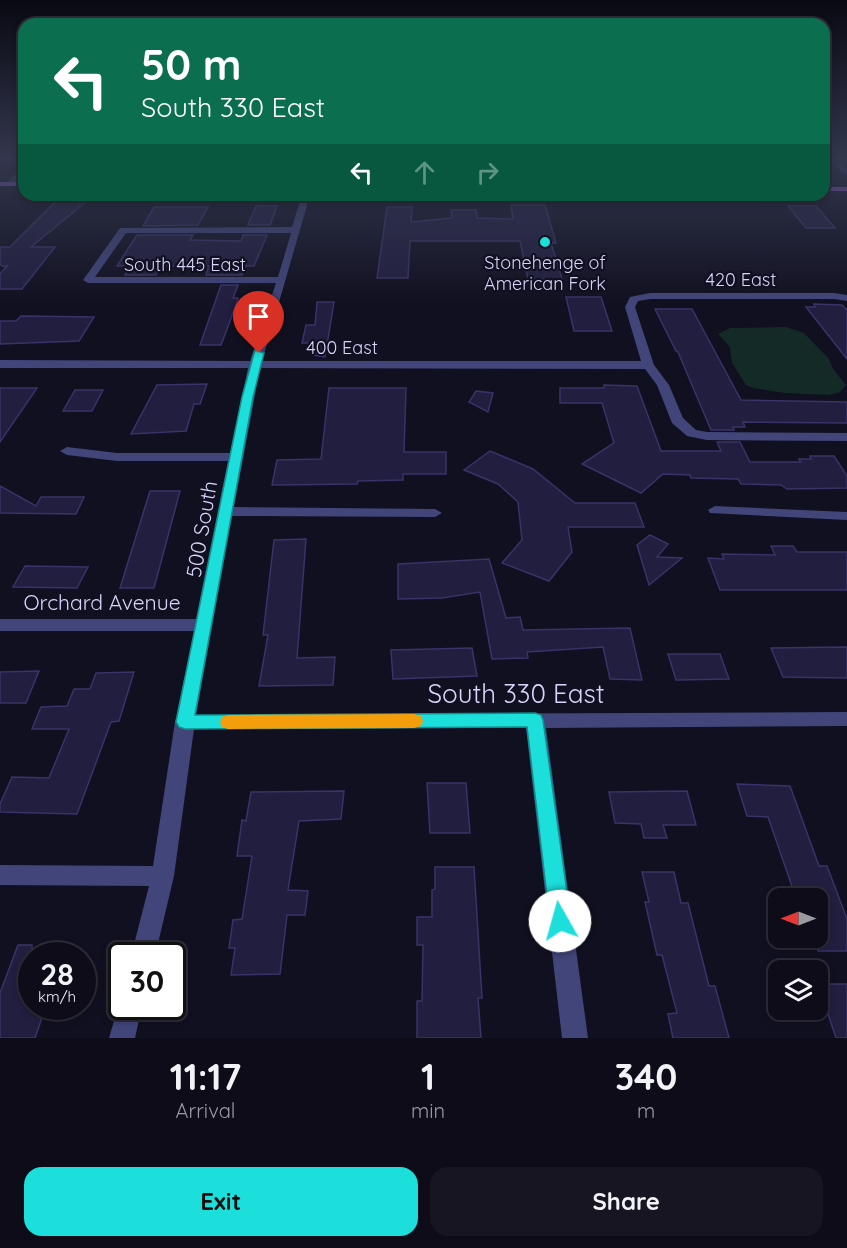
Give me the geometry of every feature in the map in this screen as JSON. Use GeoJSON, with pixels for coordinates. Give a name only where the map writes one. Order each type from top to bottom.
{"type":"FeatureCollection","features":[{"type":"Feature","properties":{"kind":"street","name":"500 South"},"geometry":{"type":"LineString","coordinates":[[146,942],[163,876],[185,722],[255,365],[302,207]]}},
{"type":"Feature","properties":{"kind":"street","name":"South 445 East"},"geometry":{"type":"LineString","coordinates":[[282,280],[88,280],[123,231],[296,230]]}},
{"type":"Feature","properties":{"kind":"street","name":"420 East"},"geometry":{"type":"LineString","coordinates":[[648,365],[630,307],[634,299],[650,296],[834,296],[847,298]]}},
{"type":"Feature","properties":{"kind":"street","name":"400 East"},"geometry":{"type":"LineString","coordinates":[[0,364],[648,365]]}},
{"type":"Feature","properties":{"kind":"street"},"geometry":{"type":"LineString","coordinates":[[648,365],[663,385],[677,420],[692,433],[707,436],[847,437]]}},
{"type":"Feature","properties":{"kind":"street"},"geometry":{"type":"LineString","coordinates":[[67,451],[117,458],[236,457]]}},
{"type":"Feature","properties":{"kind":"street"},"geometry":{"type":"LineString","coordinates":[[715,510],[847,516]]}},
{"type":"Feature","properties":{"kind":"street"},"geometry":{"type":"LineString","coordinates":[[225,511],[435,513]]}},
{"type":"Feature","properties":{"kind":"street","name":"Orchard Avenue"},"geometry":{"type":"LineString","coordinates":[[0,625],[205,625]]}},
{"type":"Feature","properties":{"kind":"street"},"geometry":{"type":"LineString","coordinates":[[535,720],[575,1038]]}},
{"type":"Feature","properties":{"kind":"street","name":"South 330 East"},"geometry":{"type":"LineString","coordinates":[[185,722],[535,720],[845,723]]}},
{"type":"Feature","properties":{"kind":"street"},"geometry":{"type":"LineString","coordinates":[[0,875],[163,876]]}},
{"type":"Feature","properties":{"kind":"street"},"geometry":{"type":"LineString","coordinates":[[122,1038],[126,1020]]}},
{"type":"Feature","properties":{"kind":"green space"},"geometry":{"type":"Polygon","coordinates":[[[786,327],[804,333],[829,359],[833,369],[846,385],[840,392],[829,395],[785,393],[746,385],[732,363],[730,347],[718,334],[730,328],[786,327]]]}},
{"type":"Feature","properties":{"kind":"building"},"geometry":{"type":"Polygon","coordinates":[[[50,207],[79,207],[31,247],[55,247],[22,289],[0,289],[0,274],[8,265],[5,267],[0,265],[0,247],[10,247],[50,207]]]}},
{"type":"Feature","properties":{"kind":"building"},"geometry":{"type":"Polygon","coordinates":[[[154,207],[208,207],[198,225],[143,226],[154,207]]]}},
{"type":"Feature","properties":{"kind":"building"},"geometry":{"type":"Polygon","coordinates":[[[255,207],[276,207],[270,225],[248,225],[255,207]]]}},
{"type":"Feature","properties":{"kind":"building","name":"Stonehenge of American Fork"},"geometry":{"type":"Polygon","coordinates":[[[387,207],[412,207],[411,222],[452,218],[451,210],[476,210],[477,218],[513,219],[511,207],[546,207],[556,243],[551,243],[562,279],[528,279],[520,241],[410,241],[408,278],[377,278],[387,207]]]}},
{"type":"Feature","properties":{"kind":"building"},"geometry":{"type":"Polygon","coordinates":[[[789,207],[817,207],[835,228],[806,228],[789,207]]]}},
{"type":"Feature","properties":{"kind":"building"},"geometry":{"type":"Polygon","coordinates":[[[137,235],[193,235],[190,240],[241,241],[243,235],[267,235],[254,266],[246,266],[242,275],[206,275],[209,266],[160,266],[156,275],[125,275],[130,266],[117,266],[137,235]]]}},
{"type":"Feature","properties":{"kind":"building"},"geometry":{"type":"Polygon","coordinates":[[[221,285],[238,285],[233,298],[238,298],[229,324],[221,345],[200,345],[221,285]]]}},
{"type":"Feature","properties":{"kind":"building"},"geometry":{"type":"Polygon","coordinates":[[[566,297],[601,297],[612,331],[574,331],[566,297]]]}},
{"type":"Feature","properties":{"kind":"building"},"geometry":{"type":"Polygon","coordinates":[[[317,302],[334,302],[325,357],[312,355],[313,343],[302,343],[306,325],[315,325],[317,302]]]}},
{"type":"Feature","properties":{"kind":"building"},"geometry":{"type":"Polygon","coordinates":[[[814,304],[842,305],[847,310],[847,359],[806,307],[815,307],[814,304]]]}},
{"type":"Feature","properties":{"kind":"building"},"geometry":{"type":"Polygon","coordinates":[[[655,309],[692,309],[741,400],[847,402],[847,423],[743,422],[745,427],[733,427],[734,430],[711,430],[678,352],[655,309]]]}},
{"type":"Feature","properties":{"kind":"building"},"geometry":{"type":"Polygon","coordinates":[[[21,316],[94,317],[79,341],[0,344],[0,321],[16,321],[21,316]]]}},
{"type":"Feature","properties":{"kind":"building"},"geometry":{"type":"Polygon","coordinates":[[[207,384],[200,404],[194,404],[186,431],[131,434],[157,385],[207,384]]]}},
{"type":"Feature","properties":{"kind":"building"},"geometry":{"type":"Polygon","coordinates":[[[604,385],[637,386],[661,451],[721,451],[717,442],[740,442],[750,462],[801,462],[799,459],[811,459],[810,456],[834,456],[847,476],[847,488],[787,489],[781,485],[741,484],[738,479],[691,478],[690,475],[663,474],[641,493],[582,464],[614,443],[602,403],[560,403],[560,388],[604,388],[604,385]]]}},
{"type":"Feature","properties":{"kind":"building"},"geometry":{"type":"Polygon","coordinates":[[[0,388],[37,388],[0,442],[0,388]]]}},
{"type":"Feature","properties":{"kind":"building"},"geometry":{"type":"Polygon","coordinates":[[[329,388],[406,388],[404,452],[446,452],[446,474],[403,474],[403,480],[358,481],[357,484],[272,485],[277,460],[321,459],[329,388]]]}},
{"type":"Feature","properties":{"kind":"building"},"geometry":{"type":"Polygon","coordinates":[[[75,390],[103,390],[92,411],[63,411],[75,390]]]}},
{"type":"Feature","properties":{"kind":"building"},"geometry":{"type":"Polygon","coordinates":[[[476,391],[493,393],[488,412],[469,402],[476,391]]]}},
{"type":"Feature","properties":{"kind":"building"},"geometry":{"type":"Polygon","coordinates":[[[490,451],[533,469],[575,503],[635,503],[644,527],[568,527],[572,552],[549,581],[502,563],[522,540],[518,502],[498,484],[464,470],[490,451]]]}},
{"type":"Feature","properties":{"kind":"building"},"geometry":{"type":"Polygon","coordinates":[[[0,486],[36,506],[41,497],[84,497],[76,514],[0,513],[0,486]]]}},
{"type":"Feature","properties":{"kind":"building"},"geometry":{"type":"Polygon","coordinates":[[[150,491],[180,491],[154,588],[120,588],[150,491]]]}},
{"type":"Feature","properties":{"kind":"building"},"geometry":{"type":"Polygon","coordinates":[[[650,535],[668,544],[657,557],[682,558],[649,585],[637,545],[650,535]]]}},
{"type":"Feature","properties":{"kind":"building"},"geometry":{"type":"Polygon","coordinates":[[[306,539],[297,658],[335,657],[333,685],[259,686],[268,635],[263,635],[274,540],[306,539]]]}},
{"type":"Feature","properties":{"kind":"building"},"geometry":{"type":"Polygon","coordinates":[[[771,546],[793,546],[797,552],[847,552],[847,590],[720,590],[708,558],[724,559],[722,554],[775,555],[771,546]]]}},
{"type":"Feature","properties":{"kind":"building"},"geometry":{"type":"Polygon","coordinates":[[[489,559],[506,618],[520,617],[523,630],[630,628],[642,680],[610,679],[603,647],[527,652],[528,658],[492,659],[480,592],[442,598],[398,599],[398,564],[489,559]]]}},
{"type":"Feature","properties":{"kind":"building"},"geometry":{"type":"Polygon","coordinates":[[[25,566],[88,567],[77,588],[13,587],[25,566]]]}},
{"type":"Feature","properties":{"kind":"building"},"geometry":{"type":"Polygon","coordinates":[[[847,647],[847,678],[783,677],[771,648],[847,647]]]}},
{"type":"Feature","properties":{"kind":"building"},"geometry":{"type":"Polygon","coordinates":[[[472,648],[477,676],[393,679],[391,650],[472,648]]]}},
{"type":"Feature","properties":{"kind":"building"},"geometry":{"type":"Polygon","coordinates":[[[668,654],[720,654],[729,679],[676,680],[668,654]]]}},
{"type":"Feature","properties":{"kind":"building"},"geometry":{"type":"Polygon","coordinates":[[[39,671],[26,703],[0,703],[0,672],[39,671]]]}},
{"type":"Feature","properties":{"kind":"building"},"geometry":{"type":"Polygon","coordinates":[[[134,672],[119,721],[111,722],[77,814],[0,812],[0,804],[12,777],[49,778],[69,729],[32,729],[41,707],[67,706],[74,689],[90,689],[96,673],[134,672]]]}},
{"type":"Feature","properties":{"kind":"building"},"geometry":{"type":"Polygon","coordinates":[[[427,783],[466,783],[470,833],[430,833],[427,783]]]}},
{"type":"Feature","properties":{"kind":"building"},"geometry":{"type":"Polygon","coordinates":[[[737,784],[790,786],[819,866],[827,866],[847,919],[847,951],[818,951],[818,948],[828,948],[828,888],[793,888],[768,817],[747,816],[737,784]]]}},
{"type":"Feature","properties":{"kind":"building"},"geometry":{"type":"Polygon","coordinates":[[[344,791],[341,819],[299,821],[288,890],[308,891],[305,915],[287,915],[280,974],[231,975],[235,948],[229,948],[233,920],[242,919],[252,856],[237,856],[242,820],[246,821],[251,792],[344,791]]]}},
{"type":"Feature","properties":{"kind":"building"},"geometry":{"type":"Polygon","coordinates":[[[687,791],[696,825],[663,825],[667,838],[644,838],[641,824],[615,823],[609,792],[687,791]]]}},
{"type":"Feature","properties":{"kind":"building"},"geometry":{"type":"Polygon","coordinates":[[[435,867],[474,867],[482,998],[478,998],[481,1038],[417,1038],[417,1001],[422,1001],[423,945],[417,945],[417,917],[432,917],[435,867]]]}},
{"type":"Feature","properties":{"kind":"building"},"geometry":{"type":"Polygon","coordinates":[[[642,872],[674,872],[681,903],[688,903],[709,986],[715,986],[729,1038],[673,1038],[668,1014],[677,1013],[662,955],[657,955],[645,902],[649,902],[642,872]]]}},
{"type":"Feature","properties":{"kind":"building"},"geometry":{"type":"Polygon","coordinates":[[[18,945],[18,1020],[41,1020],[35,1038],[0,1038],[0,993],[18,945]]]}},
{"type":"Feature","properties":{"kind":"building"},"geometry":{"type":"Polygon","coordinates":[[[828,984],[847,984],[847,1038],[836,1038],[828,1014],[828,984]]]}},
{"type":"Feature","properties":{"kind":"slow traffic"},"geometry":{"type":"LineString","coordinates":[[228,722],[414,721]]}},
{"type":"Feature","properties":{"kind":"place","name":"Stonehenge of American Fork"},"geometry":{"type":"Point","coordinates":[545,242]}},
{"type":"Feature","properties":{"kind":"route"},"geometry":{"type":"LineString","coordinates":[[259,353],[251,377],[185,722],[535,720],[560,921]]}}]}
